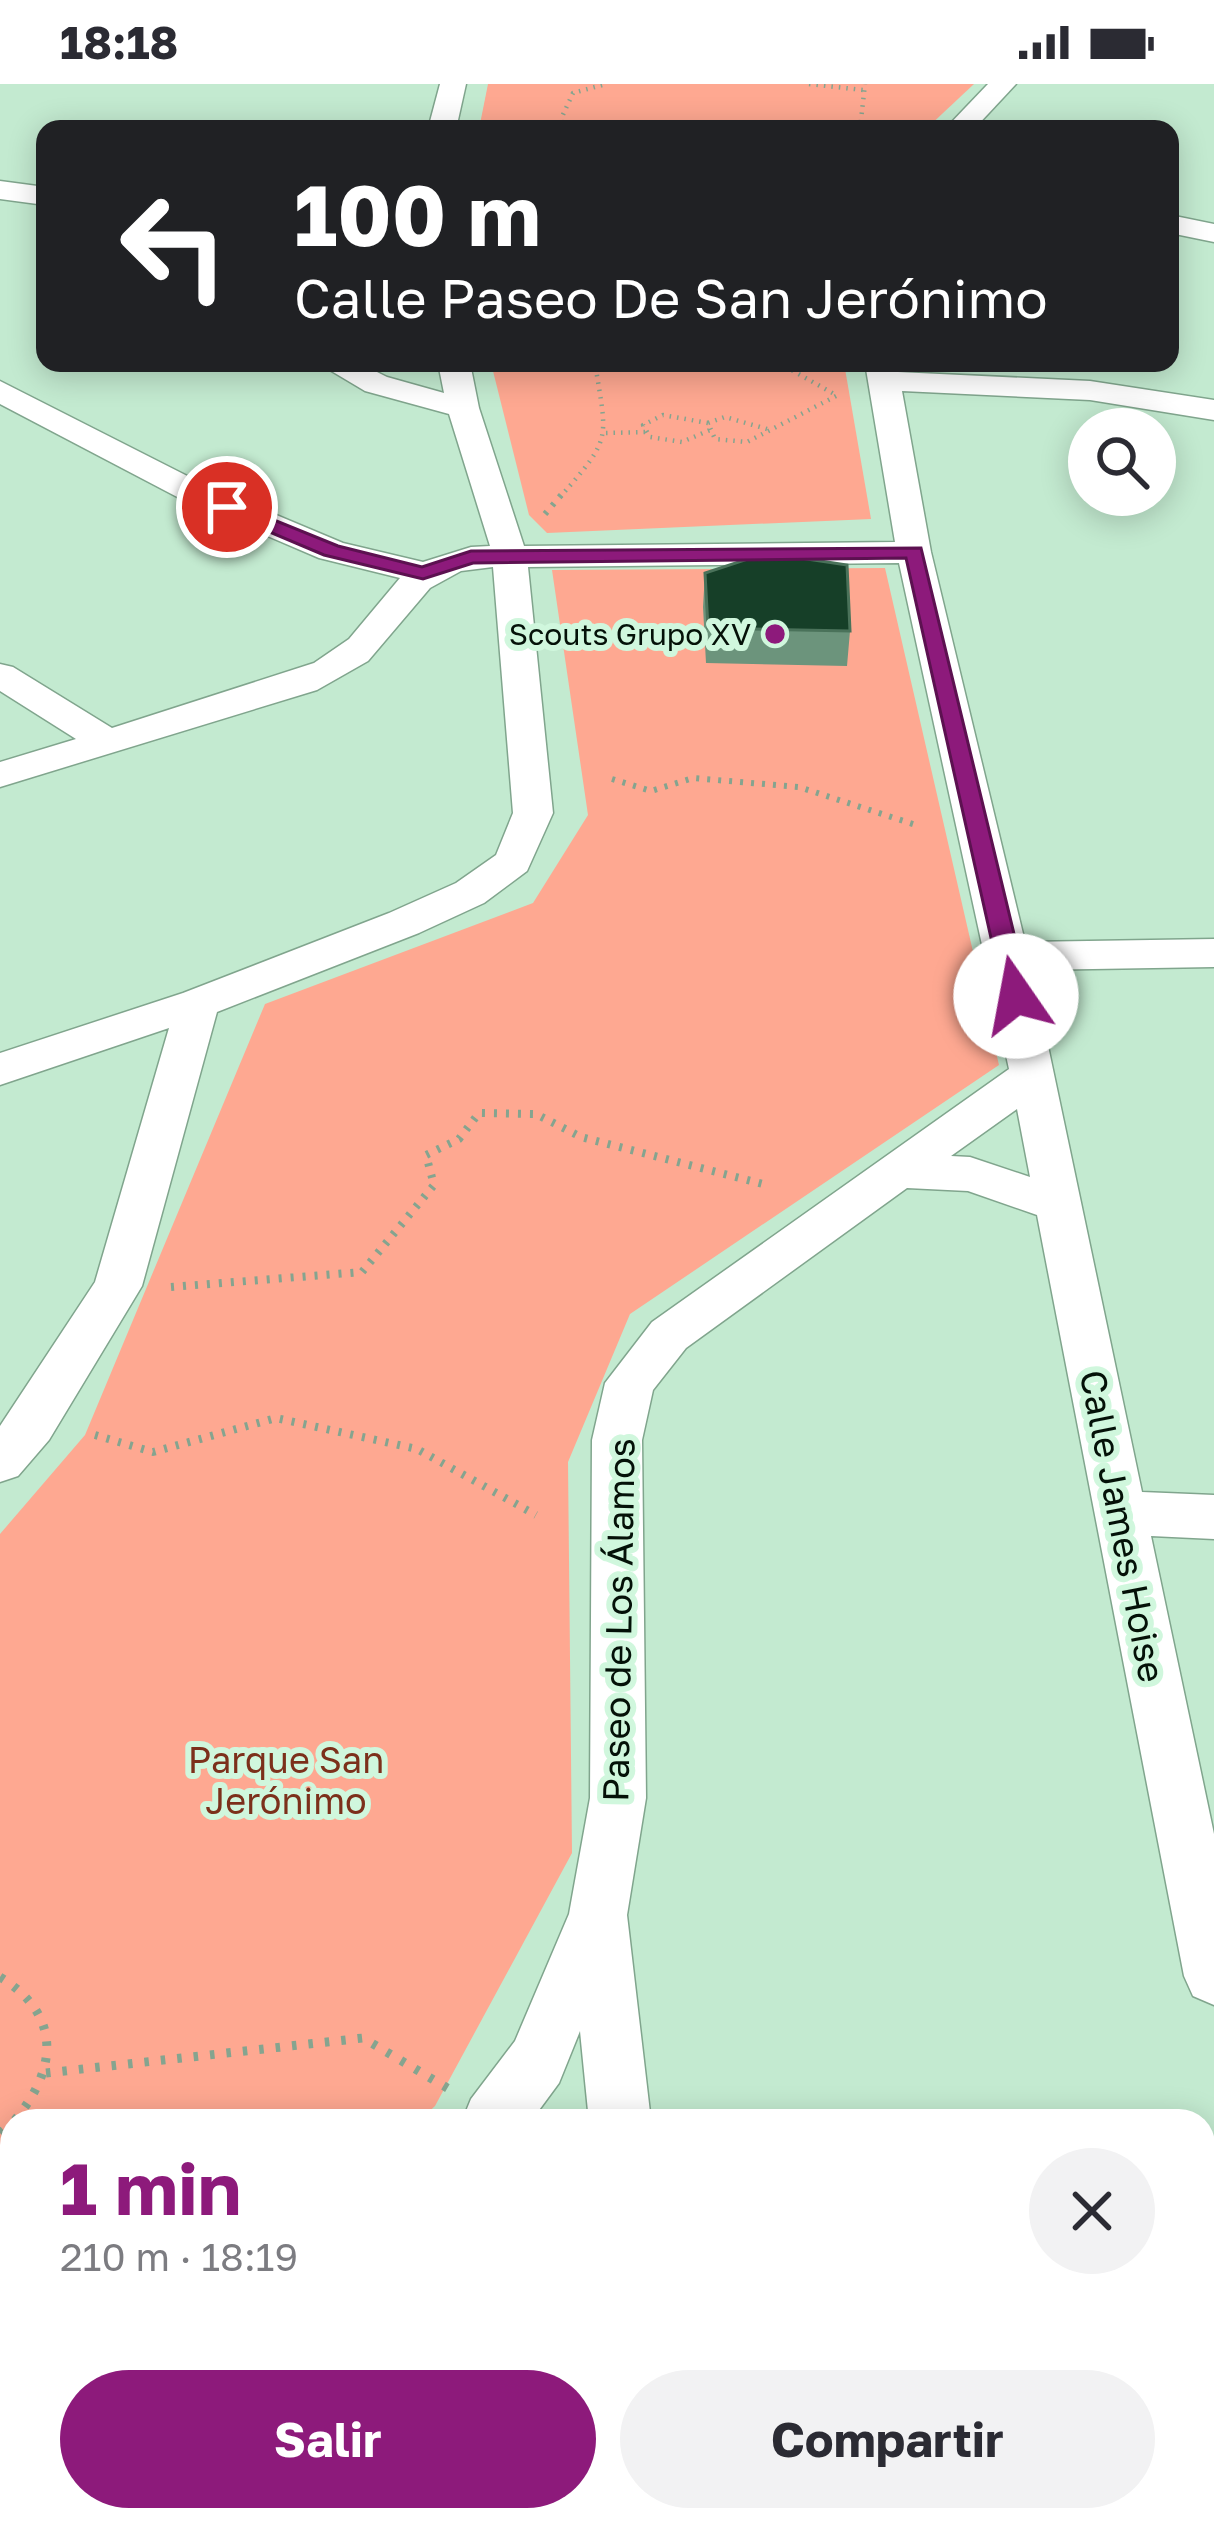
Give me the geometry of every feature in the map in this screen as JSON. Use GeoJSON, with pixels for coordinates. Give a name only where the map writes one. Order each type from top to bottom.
{"type":"FeatureCollection","features":[{"type":"Feature","properties":{"kind":"street"},"geometry":{"type":"LineString","coordinates":[[444,120],[453,84]]}},
{"type":"Feature","properties":{"kind":"street"},"geometry":{"type":"LineString","coordinates":[[968,120],[1003,84]]}},
{"type":"Feature","properties":{"kind":"street"},"geometry":{"type":"LineString","coordinates":[[0,190],[36,195]]}},
{"type":"Feature","properties":{"kind":"street"},"geometry":{"type":"LineString","coordinates":[[1179,226],[1214,233]]}},
{"type":"Feature","properties":{"kind":"street"},"geometry":{"type":"LineString","coordinates":[[352,372],[376,384],[463,409]]}},
{"type":"Feature","properties":{"kind":"street"},"geometry":{"type":"LineString","coordinates":[[0,1069],[198,1003],[421,916],[470,893],[513,862],[533,813],[510,556],[456,372]]}},
{"type":"Feature","properties":{"kind":"street"},"geometry":{"type":"LineString","coordinates":[[881,372],[1136,392],[1214,410]]}},
{"type":"Feature","properties":{"kind":"street","name":"Calle James Hoise"},"geometry":{"type":"LineString","coordinates":[[881,372],[914,552],[1009,956],[1214,1976]]}},
{"type":"Feature","properties":{"kind":"street"},"geometry":{"type":"LineString","coordinates":[[0,391],[193,492],[331,550],[423,573]]}},
{"type":"Feature","properties":{"kind":"street"},"geometry":{"type":"LineString","coordinates":[[0,775],[304,682],[338,666],[361,647],[423,573],[471,557],[914,552]]}},
{"type":"Feature","properties":{"kind":"street"},"geometry":{"type":"LineString","coordinates":[[0,675],[107,742]]}},
{"type":"Feature","properties":{"kind":"street"},"geometry":{"type":"LineString","coordinates":[[1009,956],[1214,953]]}},
{"type":"Feature","properties":{"kind":"street"},"geometry":{"type":"LineString","coordinates":[[10,1441],[118,1286],[198,1003]]}},
{"type":"Feature","properties":{"kind":"street","name":"Paseo de Los Álamos"},"geometry":{"type":"LineString","coordinates":[[502,2109],[536,2062],[598,1914],[618,1798],[617,1440],[630,1383],[669,1335],[1032,1075]]}},
{"type":"Feature","properties":{"kind":"street"},"geometry":{"type":"LineString","coordinates":[[898,1171],[970,1174],[1058,1204]]}},
{"type":"Feature","properties":{"kind":"street"},"geometry":{"type":"LineString","coordinates":[[1120,1513],[1214,1517]]}},
{"type":"Feature","properties":{"kind":"street"},"geometry":{"type":"LineString","coordinates":[[598,1914],[619,2109]]}},
{"type":"Feature","properties":{"kind":"path"},"geometry":{"type":"LineString","coordinates":[[561,120],[573,93],[606,84]]}},
{"type":"Feature","properties":{"kind":"path"},"geometry":{"type":"LineString","coordinates":[[808,84],[864,87],[861,120]]}},
{"type":"Feature","properties":{"kind":"path"},"geometry":{"type":"LineString","coordinates":[[510,556],[590,463],[605,433],[596,372]]}},
{"type":"Feature","properties":{"kind":"path"},"geometry":{"type":"LineString","coordinates":[[796,372],[838,395]]}},
{"type":"Feature","properties":{"kind":"path"},"geometry":{"type":"LineString","coordinates":[[767,429],[725,417],[709,427],[692,443],[670,443],[650,437],[644,424],[663,415],[709,427],[715,439],[747,442],[881,372]]}},
{"type":"Feature","properties":{"kind":"path"},"geometry":{"type":"LineString","coordinates":[[605,433],[649,432]]}},
{"type":"Feature","properties":{"kind":"path"},"geometry":{"type":"LineString","coordinates":[[612,779],[651,791],[693,778],[799,787],[919,826]]}},
{"type":"Feature","properties":{"kind":"path"},"geometry":{"type":"LineString","coordinates":[[118,1286],[185,1287],[362,1272],[434,1185],[426,1155],[459,1139],[479,1112],[536,1114],[581,1137],[763,1184]]}},
{"type":"Feature","properties":{"kind":"path"},"geometry":{"type":"LineString","coordinates":[[95,1435],[153,1452],[276,1418],[416,1449],[536,1515]]}},
{"type":"Feature","properties":{"kind":"path"},"geometry":{"type":"LineString","coordinates":[[0,1977],[22,1987],[41,2011],[49,2040],[46,2073],[27,2109]]}},
{"type":"Feature","properties":{"kind":"path"},"geometry":{"type":"LineString","coordinates":[[46,2073],[364,2038],[474,2109]]}},
{"type":"Feature","properties":{"kind":"green space"},"geometry":{"type":"Polygon","coordinates":[[[488,84],[974,84],[936,120],[481,120],[488,84]]]}},
{"type":"Feature","properties":{"kind":"green space"},"geometry":{"type":"Polygon","coordinates":[[[493,372],[846,372],[871,519],[547,533],[529,515],[493,372]]]}},
{"type":"Feature","properties":{"kind":"green space","name":"Parque San Jerónimo"},"geometry":{"type":"Polygon","coordinates":[[[885,568],[999,1065],[630,1314],[568,1462],[572,1853],[435,2106],[0,2109],[0,1534],[85,1435],[265,1004],[533,903],[588,815],[552,570],[885,568]]]}},
{"type":"Feature","properties":{"kind":"building"},"geometry":{"type":"Polygon","coordinates":[[[795,550],[801,558],[847,565],[850,631],[708,628],[705,573],[748,559],[745,554],[795,550]]]}},
{"type":"Feature","properties":{"kind":"place","name":"Scouts Grupo XV"},"geometry":{"type":"Point","coordinates":[775,634]}},
{"type":"Feature","properties":{"kind":"route"},"geometry":{"type":"LineString","coordinates":[[227,507],[331,550],[423,573],[471,557],[914,552],[1016,996]]}}]}
